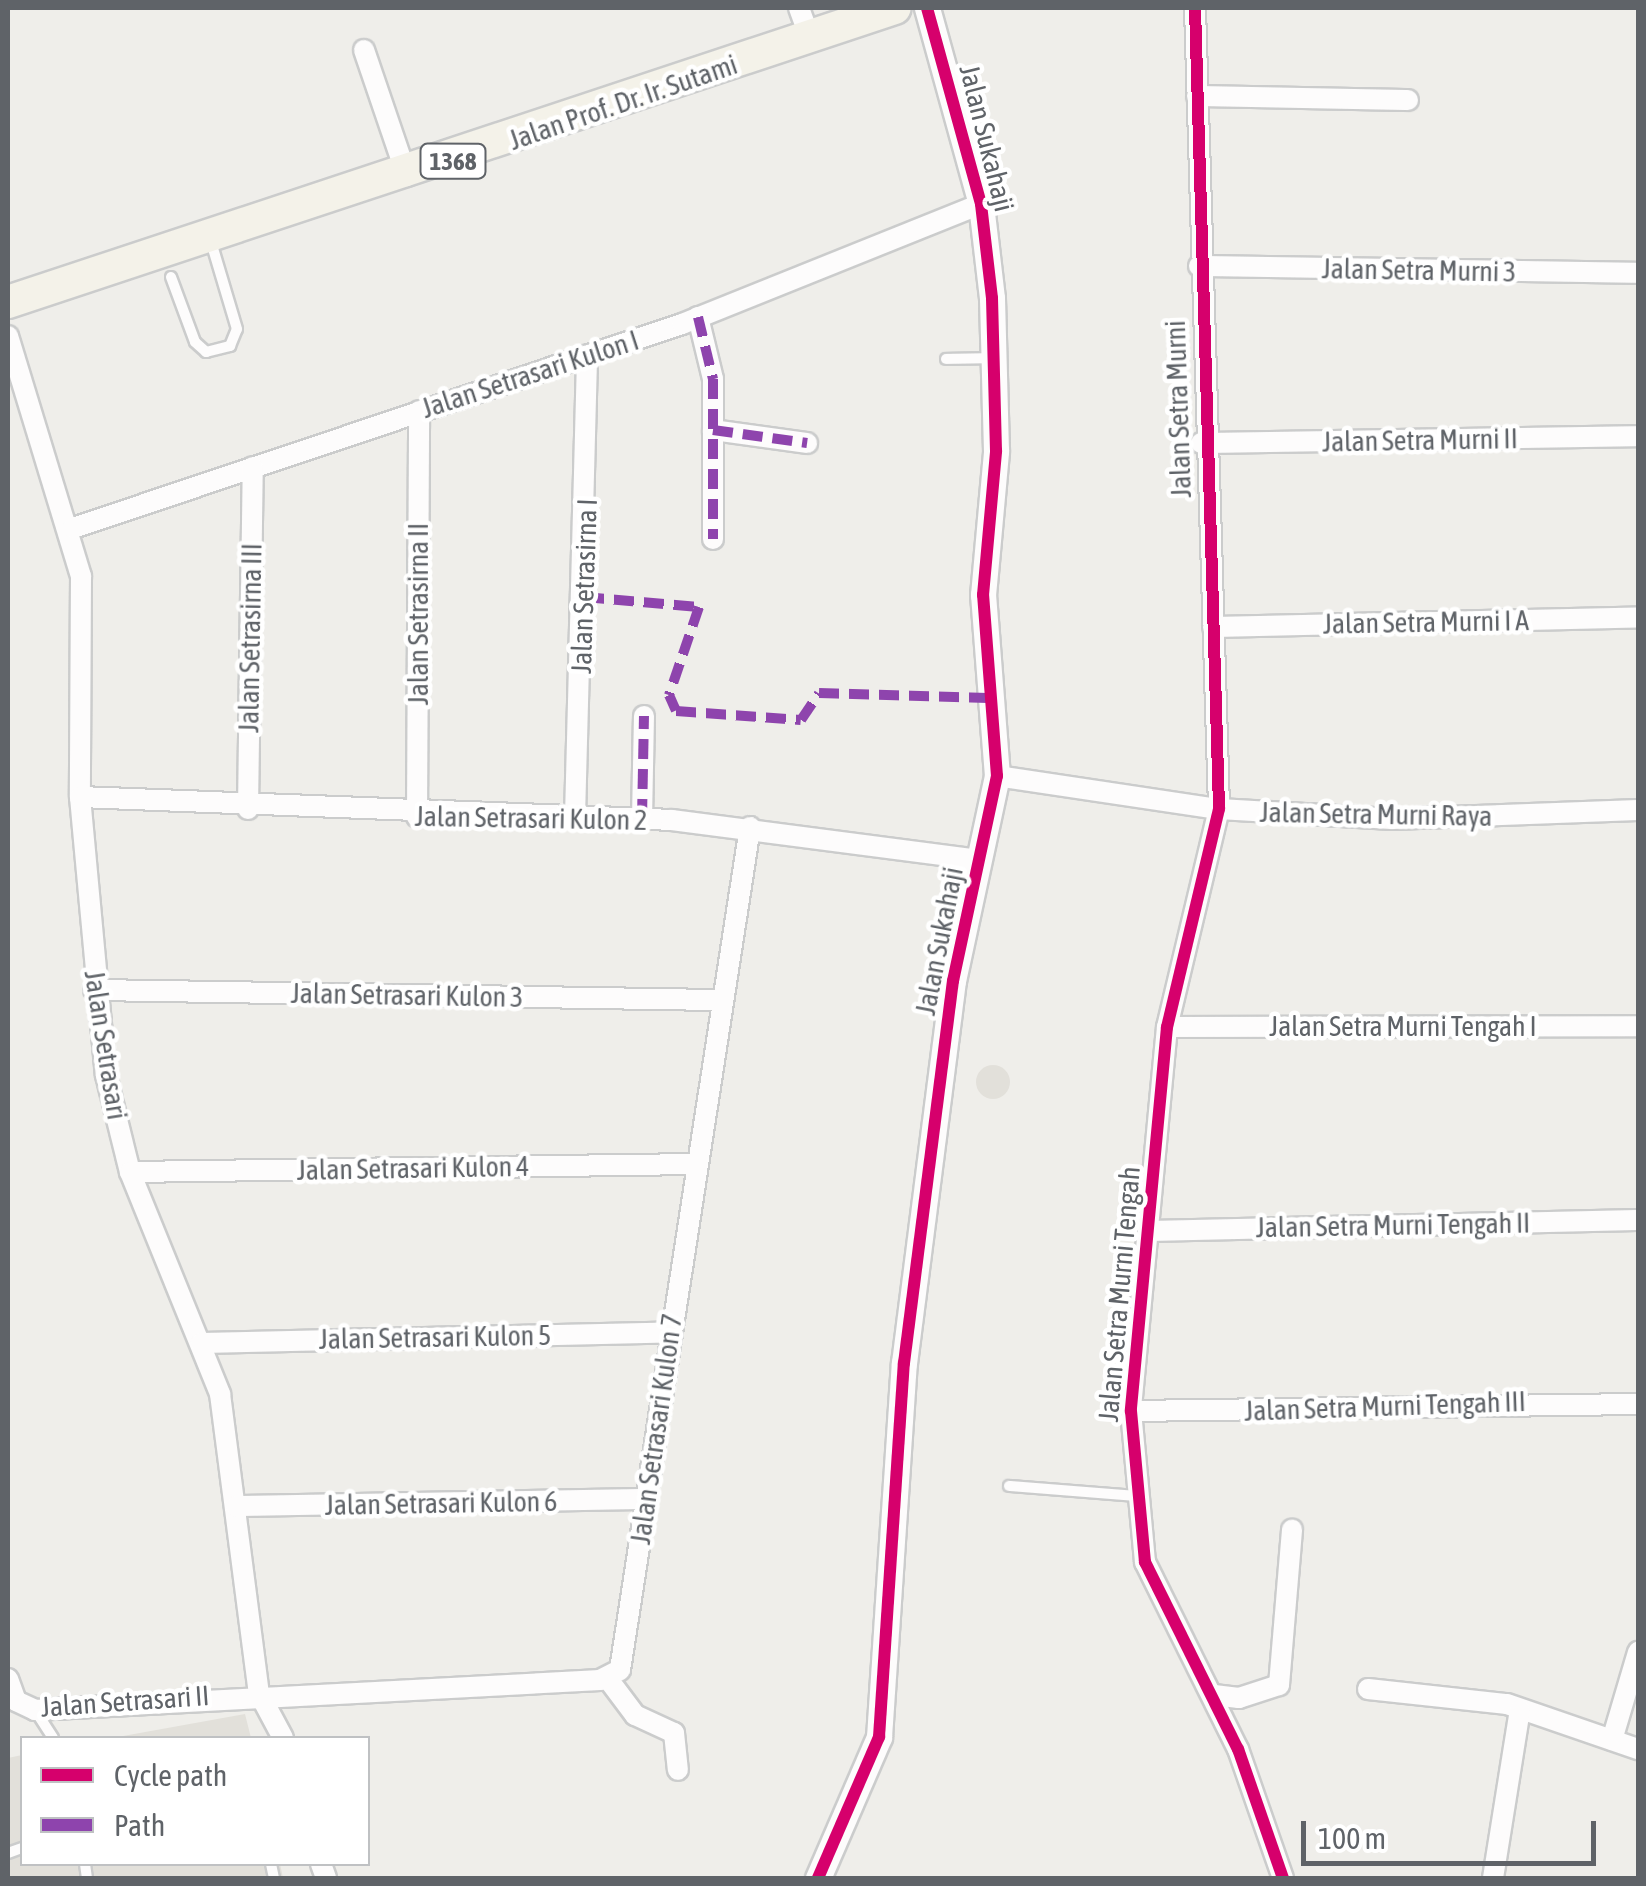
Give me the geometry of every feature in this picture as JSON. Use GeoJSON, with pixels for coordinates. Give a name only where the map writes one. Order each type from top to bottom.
{"type":"FeatureCollection","features":[{"type":"Feature","properties":{"kind":"main road","name":"Jalan Prof. Dr. Ir. Sutami"},"geometry":{"type":"LineString","coordinates":[[8,302],[407,176],[805,23],[895,8]]}},
{"type":"Feature","properties":{"kind":"street","name":"Jalan Sukahaji"},"geometry":{"type":"LineString","coordinates":[[818,1878],[879,1736],[904,1362],[953,981],[996,776],[984,595],[995,358],[981,204],[927,8]]}},
{"type":"Feature","properties":{"kind":"street","name":"Jalan Setra Murni"},"geometry":{"type":"LineString","coordinates":[[1194,8],[1201,444],[1213,626],[1219,809]]}},
{"type":"Feature","properties":{"kind":"street"},"geometry":{"type":"LineString","coordinates":[[364,50],[407,176]]}},
{"type":"Feature","properties":{"kind":"street"},"geometry":{"type":"LineString","coordinates":[[1197,96],[1408,100]]}},
{"type":"Feature","properties":{"kind":"street","name":"Jalan Setrasari Kulon I"},"geometry":{"type":"LineString","coordinates":[[73,528],[698,317],[981,204]]}},
{"type":"Feature","properties":{"kind":"street","name":"Jalan Setra Murni 3"},"geometry":{"type":"LineString","coordinates":[[1199,266],[1638,273]]}},
{"type":"Feature","properties":{"kind":"street"},"geometry":{"type":"LineString","coordinates":[[698,317],[713,430],[712,539]]}},
{"type":"Feature","properties":{"kind":"street","name":"Jalan Setrasari"},"geometry":{"type":"LineString","coordinates":[[8,336],[73,528],[84,630],[80,797],[94,990],[130,1172],[220,1394],[260,1692],[282,1736]]}},
{"type":"Feature","properties":{"kind":"street","name":"Jalan Setrasirna I"},"geometry":{"type":"LineString","coordinates":[[575,817],[586,355]]}},
{"type":"Feature","properties":{"kind":"street","name":"Jalan Setrasirna II"},"geometry":{"type":"LineString","coordinates":[[417,817],[419,411]]}},
{"type":"Feature","properties":{"kind":"street"},"geometry":{"type":"LineString","coordinates":[[713,430],[807,443]]}},
{"type":"Feature","properties":{"kind":"street","name":"Jalan Setra Murni II"},"geometry":{"type":"LineString","coordinates":[[1201,444],[1638,436]]}},
{"type":"Feature","properties":{"kind":"street","name":"Jalan Setrasirna III"},"geometry":{"type":"LineString","coordinates":[[248,809],[252,468]]}},
{"type":"Feature","properties":{"kind":"street","name":"Jalan Setra Murni I A"},"geometry":{"type":"LineString","coordinates":[[1213,626],[1638,616]]}},
{"type":"Feature","properties":{"kind":"street"},"geometry":{"type":"LineString","coordinates":[[642,820],[644,716]]}},
{"type":"Feature","properties":{"kind":"street","name":"Jalan Setra Murni Raya"},"geometry":{"type":"LineString","coordinates":[[996,776],[1219,809],[1392,819],[1638,810]]}},
{"type":"Feature","properties":{"kind":"street","name":"Jalan Setrasari Kulon 2"},"geometry":{"type":"LineString","coordinates":[[80,797],[417,817],[575,817],[750,827],[980,860]]}},
{"type":"Feature","properties":{"kind":"street","name":"Jalan Setra Murni Tengah"},"geometry":{"type":"LineString","coordinates":[[1219,809],[1167,1027],[1131,1412],[1136,1496],[1145,1562],[1214,1695],[1283,1878]]}},
{"type":"Feature","properties":{"kind":"street","name":"Jalan Setrasari Kulon 7"},"geometry":{"type":"LineString","coordinates":[[608,1679],[624,1662],[668,1332],[750,827]]}},
{"type":"Feature","properties":{"kind":"street","name":"Jalan Setrasari Kulon 3"},"geometry":{"type":"LineString","coordinates":[[94,990],[720,1000]]}},
{"type":"Feature","properties":{"kind":"street","name":"Jalan Setra Murni Tengah I"},"geometry":{"type":"LineString","coordinates":[[1167,1027],[1638,1026]]}},
{"type":"Feature","properties":{"kind":"street","name":"Jalan Setrasari Kulon 4"},"geometry":{"type":"LineString","coordinates":[[130,1172],[695,1164]]}},
{"type":"Feature","properties":{"kind":"street","name":"Jalan Setra Murni Tengah II"},"geometry":{"type":"LineString","coordinates":[[1148,1230],[1638,1220]]}},
{"type":"Feature","properties":{"kind":"street","name":"Jalan Setrasari Kulon 5"},"geometry":{"type":"LineString","coordinates":[[201,1343],[668,1332]]}},
{"type":"Feature","properties":{"kind":"street","name":"Jalan Setra Murni Tengah III"},"geometry":{"type":"LineString","coordinates":[[1131,1412],[1638,1404]]}},
{"type":"Feature","properties":{"kind":"street","name":"Jalan Setrasari Kulon 6"},"geometry":{"type":"LineString","coordinates":[[236,1506],[645,1499]]}},
{"type":"Feature","properties":{"kind":"street"},"geometry":{"type":"LineString","coordinates":[[1214,1695],[1239,1698],[1278,1685],[1292,1530]]}},
{"type":"Feature","properties":{"kind":"street"},"geometry":{"type":"LineString","coordinates":[[1612,1740],[1638,1652]]}},
{"type":"Feature","properties":{"kind":"street","name":"Jalan Setrasari II"},"geometry":{"type":"LineString","coordinates":[[8,1679],[16,1702],[35,1710],[260,1692]]}},
{"type":"Feature","properties":{"kind":"street"},"geometry":{"type":"LineString","coordinates":[[260,1692],[608,1679],[635,1715],[674,1733],[678,1770]]}},
{"type":"Feature","properties":{"kind":"street"},"geometry":{"type":"LineString","coordinates":[[1368,1689],[1438,1690],[1520,1710],[1638,1749]]}},
{"type":"Feature","properties":{"kind":"street"},"geometry":{"type":"LineString","coordinates":[[1493,1878],[1520,1710]]}},
{"type":"Feature","properties":{"kind":"lane"},"geometry":{"type":"LineString","coordinates":[[170,277],[195,342],[206,352],[230,346],[237,330],[209,236]]}},
{"type":"Feature","properties":{"kind":"lane"},"geometry":{"type":"LineString","coordinates":[[946,359],[995,358]]}},
{"type":"Feature","properties":{"kind":"lane"},"geometry":{"type":"LineString","coordinates":[[1009,1486],[1136,1496]]}},
{"type":"Feature","properties":{"kind":"lane"},"geometry":{"type":"LineString","coordinates":[[35,1710],[51,1736]]}},
{"type":"Feature","properties":{"kind":"shaded area"},"geometry":{"type":"Polygon","coordinates":[[[993,1065],[1005,1070],[1010,1082],[1005,1094],[993,1099],[981,1094],[976,1082],[981,1070],[993,1065]]]}},
{"type":"Feature","properties":{"kind":"shaded area"},"geometry":{"type":"Polygon","coordinates":[[[245,1714],[250,1736],[123,1736],[245,1714]]]}},
{"type":"Feature","properties":{"kind":"shaded area"},"geometry":{"type":"Polygon","coordinates":[[[20,1755],[20,1866],[280,1866],[283,1878],[8,1878],[8,1758],[20,1755]]]}},
{"type":"Feature","properties":{"kind":"marked path"},"geometry":{"type":"LineString","coordinates":[[698,317],[713,379],[713,539]]}},
{"type":"Feature","properties":{"kind":"marked path"},"geometry":{"type":"LineString","coordinates":[[713,430],[807,443]]}},
{"type":"Feature","properties":{"kind":"marked path"},"geometry":{"type":"LineString","coordinates":[[584,597],[699,607],[669,695],[676,711],[801,720],[819,693],[988,698]]}},
{"type":"Feature","properties":{"kind":"marked path"},"geometry":{"type":"LineString","coordinates":[[642,819],[644,716]]}},
{"type":"Feature","properties":{"kind":"cycle path"},"geometry":{"type":"LineString","coordinates":[[818,1878],[879,1737],[904,1363],[953,981],[997,776],[983,595],[996,451],[992,298],[981,204],[927,8]]}},
{"type":"Feature","properties":{"kind":"cycle path"},"geometry":{"type":"LineString","coordinates":[[1195,8],[1219,809],[1167,1027],[1131,1411],[1145,1562],[1238,1749],[1283,1878]]}}]}
